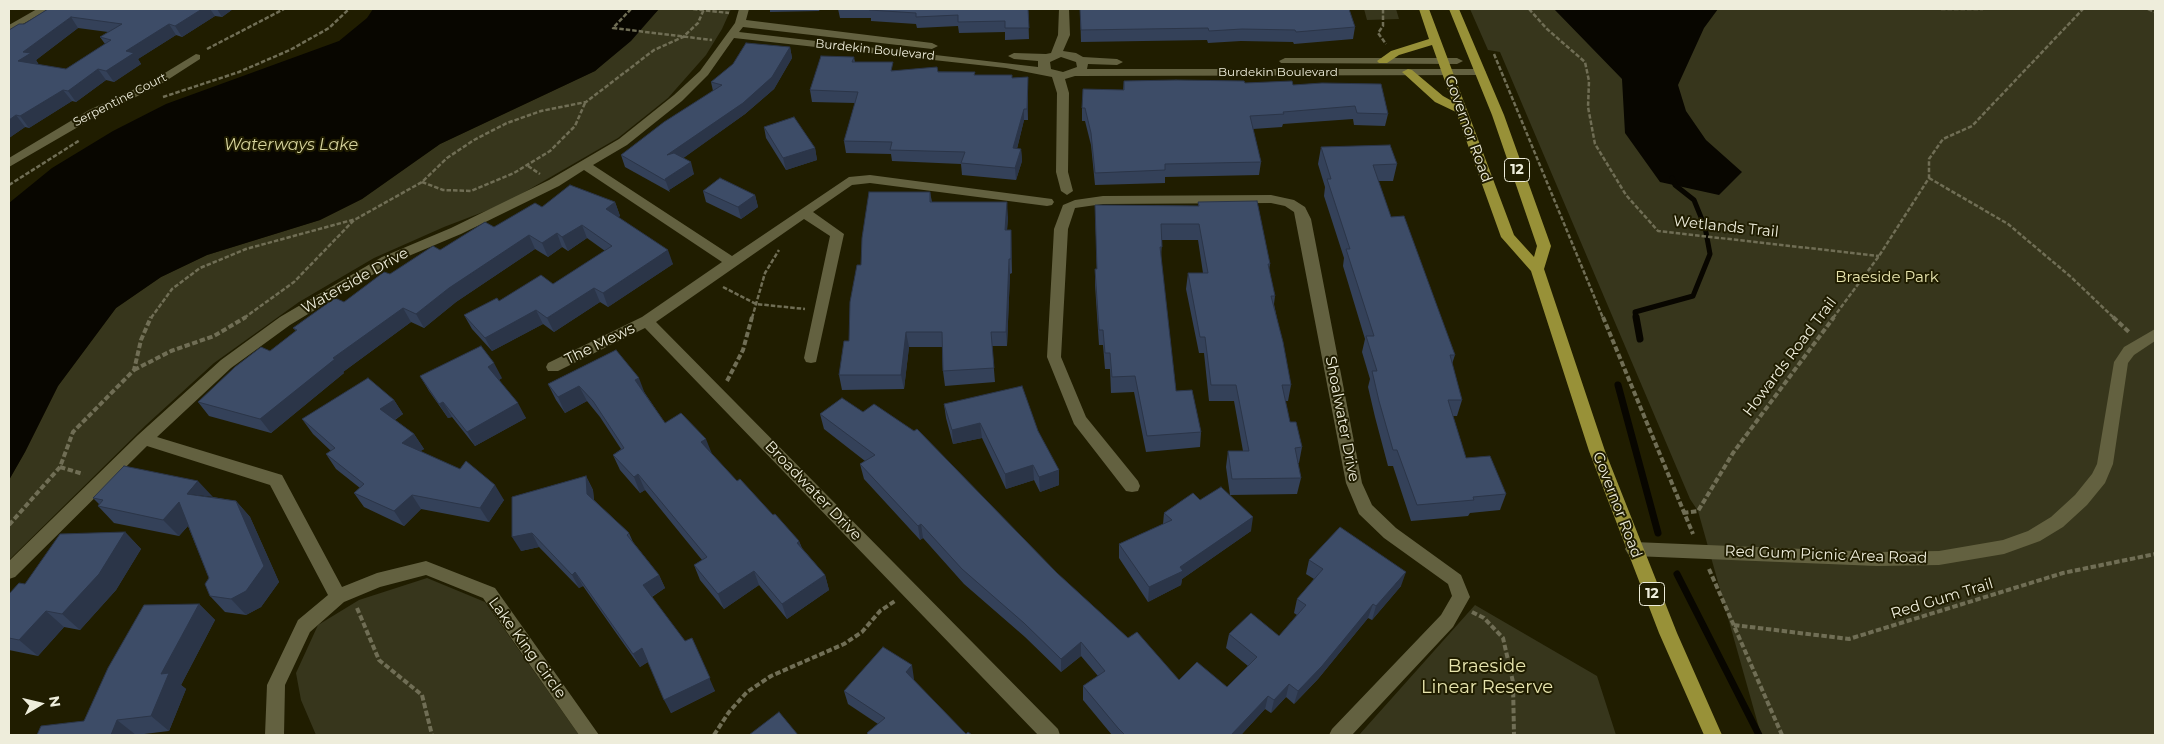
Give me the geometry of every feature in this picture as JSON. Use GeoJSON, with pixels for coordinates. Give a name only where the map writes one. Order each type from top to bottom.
{"type":"FeatureCollection","features":[{"type":"Feature","properties":{"kind":"main road","name":"Governor Road"},"geometry":{"type":"LineString","coordinates":[[1424,9],[1508,237],[1537,269],[1597,452],[1634,549],[1713,735]]}},
{"type":"Feature","properties":{"kind":"main road","name":"Governor Road"},"geometry":{"type":"LineString","coordinates":[[1454,9],[1498,115],[1544,246],[1537,269]]}},
{"type":"Feature","properties":{"kind":"main road"},"geometry":{"type":"LineString","coordinates":[[1383,61],[1396,53],[1436,40]]}},
{"type":"Feature","properties":{"kind":"main road"},"geometry":{"type":"LineString","coordinates":[[1408,72],[1438,100],[1461,110]]}},
{"type":"Feature","properties":{"kind":"street"},"geometry":{"type":"LineString","coordinates":[[9,17],[24,9]]}},
{"type":"Feature","properties":{"kind":"street"},"geometry":{"type":"LineString","coordinates":[[9,29],[44,9]]}},
{"type":"Feature","properties":{"kind":"street"},"geometry":{"type":"LineString","coordinates":[[1064,9],[1064,35],[1083,67],[1074,74],[1063,93],[1061,229],[1054,356],[1079,420],[1132,486]]}},
{"type":"Feature","properties":{"kind":"street","name":"Burdekin Boulevard"},"geometry":{"type":"LineString","coordinates":[[737,25],[1032,58],[1052,56],[1076,57],[1110,62],[1383,61],[1445,67],[1478,67]]}},
{"type":"Feature","properties":{"kind":"street","name":"Burdekin Boulevard"},"geometry":{"type":"LineString","coordinates":[[737,25],[1006,65],[1052,74],[1111,71],[1408,72],[1445,67]]}},
{"type":"Feature","properties":{"kind":"street","name":"Waterside Drive"},"geometry":{"type":"LineString","coordinates":[[9,572],[144,439],[226,364],[285,321],[387,260],[456,231],[586,166],[622,142],[678,98],[704,73],[737,25]]}},
{"type":"Feature","properties":{"kind":"street"},"geometry":{"type":"LineString","coordinates":[[1063,93],[1052,74],[1043,65],[1052,56],[1064,35]]}},
{"type":"Feature","properties":{"kind":"street","name":"Serpentine Court"},"geometry":{"type":"LineString","coordinates":[[9,164],[92,113],[154,84],[196,57]]}},
{"type":"Feature","properties":{"kind":"street"},"geometry":{"type":"LineString","coordinates":[[586,166],[733,263]]}},
{"type":"Feature","properties":{"kind":"street"},"geometry":{"type":"LineString","coordinates":[[647,321],[849,181],[870,179],[958,192],[1062,199]]}},
{"type":"Feature","properties":{"kind":"street","name":"Shoalwater Drive"},"geometry":{"type":"LineString","coordinates":[[1062,199],[1271,199],[1289,203],[1300,210],[1304,219],[1354,482],[1365,509],[1390,533],[1441,568],[1455,580],[1461,597],[1458,604]]}},
{"type":"Feature","properties":{"kind":"street"},"geometry":{"type":"LineString","coordinates":[[803,212],[838,234],[811,358]]}},
{"type":"Feature","properties":{"kind":"street","name":"The Mews"},"geometry":{"type":"LineString","coordinates":[[553,367],[647,321]]}},
{"type":"Feature","properties":{"kind":"street","name":"Broadwater Drive"},"geometry":{"type":"LineString","coordinates":[[647,321],[1051,735]]}},
{"type":"Feature","properties":{"kind":"street","name":"Red Gum Picnic Area Road"},"geometry":{"type":"LineString","coordinates":[[1634,549],[1877,559],[1939,558],[2004,547],[2034,536],[2057,522],[2081,500],[2099,478],[2105,464],[2121,362],[2129,351],[2140,342],[2155,334]]}},
{"type":"Feature","properties":{"kind":"street"},"geometry":{"type":"LineString","coordinates":[[144,439],[276,480],[338,597]]}},
{"type":"Feature","properties":{"kind":"street","name":"Lake King Circle"},"geometry":{"type":"LineString","coordinates":[[274,735],[276,685],[304,626],[338,597],[377,580],[426,568],[489,593],[590,735]]}},
{"type":"Feature","properties":{"kind":"street"},"geometry":{"type":"LineString","coordinates":[[1339,735],[1447,621],[1458,604]]}},
{"type":"Feature","properties":{"kind":"path"},"geometry":{"type":"LineString","coordinates":[[196,57],[216,43],[284,9]]}},
{"type":"Feature","properties":{"kind":"path"},"geometry":{"type":"LineString","coordinates":[[158,98],[239,72],[290,50],[329,28],[349,9]]}},
{"type":"Feature","properties":{"kind":"path"},"geometry":{"type":"LineString","coordinates":[[631,9],[613,28],[683,37]]}},
{"type":"Feature","properties":{"kind":"path"},"geometry":{"type":"LineString","coordinates":[[693,9],[704,9],[737,25]]}},
{"type":"Feature","properties":{"kind":"path"},"geometry":{"type":"LineString","coordinates":[[683,37],[698,23],[704,9]]}},
{"type":"Feature","properties":{"kind":"path"},"geometry":{"type":"LineString","coordinates":[[1383,9],[1383,26],[1378,33],[1383,42],[1389,46]]}},
{"type":"Feature","properties":{"kind":"path","name":"Wetlands Trail"},"geometry":{"type":"LineString","coordinates":[[1529,9],[1585,62],[1589,81],[1588,107],[1595,144],[1626,196],[1658,231],[1879,256]]}},
{"type":"Feature","properties":{"kind":"path"},"geometry":{"type":"LineString","coordinates":[[1941,9],[1984,9]]}},
{"type":"Feature","properties":{"kind":"path","name":"Howards Road Trail"},"geometry":{"type":"LineString","coordinates":[[1683,513],[1698,511],[1732,453],[1879,256],[1929,178],[1929,159],[1943,139],[1972,126],[2083,9]]}},
{"type":"Feature","properties":{"kind":"path"},"geometry":{"type":"LineString","coordinates":[[2148,9],[2155,12]]}},
{"type":"Feature","properties":{"kind":"path"},"geometry":{"type":"LineString","coordinates":[[134,370],[142,340],[151,317],[172,290],[200,268],[246,248],[356,219],[422,182],[447,158],[474,140],[507,123],[541,111],[586,102],[654,50],[683,37],[737,25]]}},
{"type":"Feature","properties":{"kind":"path"},"geometry":{"type":"LineString","coordinates":[[1494,54],[1683,513],[1782,735]]}},
{"type":"Feature","properties":{"kind":"path"},"geometry":{"type":"LineString","coordinates":[[422,182],[443,190],[472,191],[514,173],[550,150],[563,138],[575,126],[586,102]]}},
{"type":"Feature","properties":{"kind":"path"},"geometry":{"type":"LineString","coordinates":[[9,185],[85,137]]}},
{"type":"Feature","properties":{"kind":"path"},"geometry":{"type":"LineString","coordinates":[[1929,178],[2008,224],[2071,277],[2140,342]]}},
{"type":"Feature","properties":{"kind":"path"},"geometry":{"type":"LineString","coordinates":[[9,525],[60,467],[73,432],[134,370],[171,351],[214,336],[252,314],[294,282],[356,219]]}},
{"type":"Feature","properties":{"kind":"path"},"geometry":{"type":"LineString","coordinates":[[719,395],[743,350],[765,273],[782,244]]}},
{"type":"Feature","properties":{"kind":"path"},"geometry":{"type":"LineString","coordinates":[[710,278],[756,304],[821,310]]}},
{"type":"Feature","properties":{"kind":"path","name":"Red Gum Trail"},"geometry":{"type":"LineString","coordinates":[[1733,625],[1849,640],[2063,573],[2155,554]]}},
{"type":"Feature","properties":{"kind":"path"},"geometry":{"type":"LineString","coordinates":[[714,735],[729,712],[747,692],[771,676],[844,644],[862,632],[880,611],[910,590]]}},
{"type":"Feature","properties":{"kind":"path"},"geometry":{"type":"LineString","coordinates":[[338,597],[358,609],[379,660],[422,695],[432,735]]}},
{"type":"Feature","properties":{"kind":"path"},"geometry":{"type":"LineString","coordinates":[[1458,604],[1484,618],[1503,638],[1513,682],[1514,735]]}},
{"type":"Feature","properties":{"kind":"green space"},"geometry":{"type":"Polygon","coordinates":[[[659,9],[731,9],[722,29],[706,55],[668,98],[618,138],[504,204],[444,227],[374,258],[299,302],[214,363],[146,425],[9,560],[9,480],[58,386],[116,308],[161,277],[207,255],[320,220],[362,199],[440,144],[595,71],[659,9]]]}},
{"type":"Feature","properties":{"kind":"green space"},"geometry":{"type":"Polygon","coordinates":[[[1364,9],[1396,9],[1399,19],[1367,20],[1364,9]]]}},
{"type":"Feature","properties":{"kind":"green space","name":"Braeside Park"},"geometry":{"type":"Polygon","coordinates":[[[1470,9],[2155,9],[2155,735],[1761,735],[1698,511],[1690,499],[1500,52],[1488,50],[1470,9]]]}},
{"type":"Feature","properties":{"kind":"green space"},"geometry":{"type":"Polygon","coordinates":[[[427,578],[485,602],[579,735],[316,735],[301,700],[296,673],[318,625],[359,600],[427,578]]]}},
{"type":"Feature","properties":{"kind":"green space","name":"Braeside Linear Reserve"},"geometry":{"type":"Polygon","coordinates":[[[1475,605],[1597,676],[1616,735],[1359,735],[1475,605]]]}},
{"type":"Feature","properties":{"kind":"water","name":"Waterways Lake"},"geometry":{"type":"Polygon","coordinates":[[[373,9],[659,9],[631,41],[595,71],[440,144],[362,199],[320,220],[207,255],[161,277],[116,308],[58,386],[9,480],[9,203],[52,168],[113,131],[166,104],[339,41],[367,18],[373,9]]]}},
{"type":"Feature","properties":{"kind":"water"},"geometry":{"type":"Polygon","coordinates":[[[1554,9],[1718,9],[1704,28],[1678,85],[1686,111],[1706,140],[1742,172],[1719,195],[1660,182],[1625,133],[1622,79],[1554,9]]]}},
{"type":"Feature","properties":{"kind":"building"},"geometry":{"type":"Polygon","coordinates":[[[48,9],[202,9],[175,26],[169,24],[126,51],[134,53],[106,71],[98,69],[68,91],[63,90],[20,116],[16,115],[9,120],[9,30],[19,24],[24,24],[48,9]],[[71,17],[23,52],[31,53],[18,61],[66,69],[111,40],[100,37],[122,24],[71,17]]]}},
{"type":"Feature","properties":{"kind":"building"},"geometry":{"type":"Polygon","coordinates":[[[870,9],[1028,9],[1029,28],[1005,28],[1005,21],[958,22],[958,15],[916,17],[916,13],[870,9]]]}},
{"type":"Feature","properties":{"kind":"building"},"geometry":{"type":"Polygon","coordinates":[[[1080,9],[1349,9],[1355,27],[1296,32],[1295,30],[1242,29],[1209,31],[1208,28],[1081,30],[1080,9]]]}},
{"type":"Feature","properties":{"kind":"building"},"geometry":{"type":"Polygon","coordinates":[[[746,43],[790,47],[772,77],[743,103],[667,155],[674,153],[691,162],[665,179],[666,181],[621,155],[664,122],[722,85],[711,82],[733,64],[746,43]]]}},
{"type":"Feature","properties":{"kind":"building"},"geometry":{"type":"Polygon","coordinates":[[[821,56],[854,57],[852,62],[893,62],[891,71],[937,67],[938,72],[975,72],[974,75],[1012,75],[1012,78],[1028,77],[1027,109],[1024,109],[1013,148],[1021,149],[1015,168],[961,163],[965,152],[890,150],[892,142],[844,141],[858,92],[810,90],[821,56]]]}},
{"type":"Feature","properties":{"kind":"building"},"geometry":{"type":"Polygon","coordinates":[[[1124,81],[1244,81],[1245,83],[1292,81],[1293,85],[1322,83],[1381,84],[1388,114],[1357,113],[1355,106],[1250,116],[1261,162],[1165,164],[1165,170],[1095,173],[1091,133],[1085,108],[1082,108],[1083,89],[1124,90],[1124,81]]]}},
{"type":"Feature","properties":{"kind":"building"},"geometry":{"type":"Polygon","coordinates":[[[794,117],[815,148],[783,158],[764,127],[794,117]]]}},
{"type":"Feature","properties":{"kind":"building"},"geometry":{"type":"Polygon","coordinates":[[[1390,145],[1397,164],[1373,165],[1391,217],[1404,216],[1455,355],[1450,355],[1462,400],[1448,400],[1466,458],[1490,456],[1506,494],[1473,497],[1474,500],[1417,505],[1397,450],[1393,450],[1372,371],[1377,371],[1366,336],[1374,336],[1346,249],[1350,249],[1327,179],[1331,179],[1321,147],[1390,145]]]}},
{"type":"Feature","properties":{"kind":"building"},"geometry":{"type":"Polygon","coordinates":[[[720,178],[755,195],[738,207],[703,191],[720,178]]]}},
{"type":"Feature","properties":{"kind":"building"},"geometry":{"type":"Polygon","coordinates":[[[570,185],[615,202],[606,209],[668,250],[603,293],[594,288],[547,318],[536,310],[485,338],[464,315],[497,298],[499,301],[541,275],[553,284],[612,246],[582,225],[562,237],[557,233],[542,243],[529,235],[449,288],[416,314],[403,308],[333,358],[335,359],[260,419],[198,402],[235,367],[261,347],[270,351],[297,330],[293,328],[335,298],[344,302],[384,272],[390,274],[433,246],[440,250],[485,222],[494,227],[535,203],[542,207],[570,185]]]}},
{"type":"Feature","properties":{"kind":"building"},"geometry":{"type":"Polygon","coordinates":[[[869,192],[930,192],[930,202],[1007,202],[1005,230],[1011,230],[1011,259],[1009,259],[1006,332],[991,332],[994,368],[943,371],[942,332],[906,332],[901,375],[839,375],[844,341],[849,341],[850,302],[857,265],[861,265],[862,238],[869,192]]]}},
{"type":"Feature","properties":{"kind":"building"},"geometry":{"type":"Polygon","coordinates":[[[1257,201],[1275,296],[1271,296],[1283,342],[1291,385],[1282,385],[1290,422],[1296,422],[1302,447],[1295,448],[1301,478],[1232,479],[1228,451],[1249,451],[1236,385],[1211,385],[1205,337],[1200,337],[1188,273],[1208,273],[1199,224],[1161,224],[1162,247],[1160,247],[1176,391],[1192,390],[1201,432],[1147,436],[1135,376],[1112,377],[1110,353],[1105,353],[1103,330],[1099,330],[1095,269],[1097,269],[1095,205],[1199,206],[1198,202],[1257,201]]]}},
{"type":"Feature","properties":{"kind":"building"},"geometry":{"type":"Polygon","coordinates":[[[481,346],[494,363],[488,367],[518,403],[467,432],[443,402],[439,404],[420,376],[481,346]]]}},
{"type":"Feature","properties":{"kind":"building"},"geometry":{"type":"Polygon","coordinates":[[[616,350],[639,378],[635,380],[665,423],[681,413],[706,439],[701,442],[737,481],[740,479],[773,515],[775,514],[825,575],[782,604],[754,571],[718,594],[694,565],[707,557],[638,474],[634,477],[613,455],[624,448],[593,401],[579,386],[558,397],[548,384],[616,350]]]}},
{"type":"Feature","properties":{"kind":"building"},"geometry":{"type":"Polygon","coordinates":[[[368,378],[394,400],[380,409],[414,434],[402,443],[460,469],[466,461],[495,485],[480,508],[412,495],[394,511],[354,493],[364,484],[326,454],[335,448],[302,419],[368,378]]]}},
{"type":"Feature","properties":{"kind":"building"},"geometry":{"type":"Polygon","coordinates":[[[1022,386],[1038,431],[1059,470],[1039,477],[1033,465],[1005,474],[980,423],[952,430],[944,404],[1022,386]]]}},
{"type":"Feature","properties":{"kind":"building"},"geometry":{"type":"Polygon","coordinates":[[[842,398],[863,412],[874,404],[914,431],[917,429],[1057,573],[1128,638],[1137,632],[1179,680],[1197,662],[1227,687],[1257,657],[1229,634],[1251,613],[1279,636],[1306,605],[1297,599],[1323,569],[1309,560],[1340,527],[1406,572],[1376,606],[1373,604],[1322,666],[1298,691],[1289,684],[1274,700],[1268,696],[1231,735],[1125,735],[1083,686],[1105,671],[1081,642],[1061,659],[1024,623],[962,569],[921,524],[918,526],[860,464],[875,455],[820,414],[842,398]]]}},
{"type":"Feature","properties":{"kind":"building"},"geometry":{"type":"Polygon","coordinates":[[[124,466],[198,481],[187,494],[236,501],[264,566],[246,591],[231,599],[210,596],[205,584],[209,578],[179,502],[163,520],[98,506],[103,500],[93,498],[124,466]]]}},
{"type":"Feature","properties":{"kind":"building"},"geometry":{"type":"Polygon","coordinates":[[[586,476],[587,494],[629,533],[627,535],[659,575],[643,585],[685,641],[692,638],[710,678],[664,700],[642,648],[633,654],[575,572],[572,575],[532,533],[512,537],[512,497],[586,476]]]}},
{"type":"Feature","properties":{"kind":"building"},"geometry":{"type":"Polygon","coordinates":[[[1221,487],[1253,517],[1180,567],[1183,571],[1149,587],[1119,544],[1172,520],[1164,513],[1193,493],[1200,500],[1221,487]]]}},
{"type":"Feature","properties":{"kind":"building"},"geometry":{"type":"Polygon","coordinates":[[[125,532],[99,574],[62,614],[46,611],[19,640],[9,638],[9,594],[19,583],[25,584],[60,534],[125,532]]]}},
{"type":"Feature","properties":{"kind":"building"},"geometry":{"type":"Polygon","coordinates":[[[199,604],[161,674],[169,673],[151,716],[117,720],[111,735],[37,735],[41,726],[84,721],[108,668],[144,605],[199,604]]]}},
{"type":"Feature","properties":{"kind":"building"},"geometry":{"type":"Polygon","coordinates":[[[883,647],[912,665],[906,672],[966,734],[968,732],[972,735],[869,735],[867,733],[885,718],[844,691],[883,647]]]}},
{"type":"Feature","properties":{"kind":"building"},"geometry":{"type":"Polygon","coordinates":[[[779,712],[798,735],[749,735],[779,712]]]}},
{"type":"Feature","properties":{"kind":"waterway"},"geometry":{"type":"LineString","coordinates":[[1636,318],[1635,312],[1693,296],[1710,254],[1705,227],[1694,200],[1675,185],[1672,178]]}},
{"type":"Feature","properties":{"kind":"waterway"},"geometry":{"type":"LineString","coordinates":[[1636,317],[1640,339]]}},
{"type":"Feature","properties":{"kind":"waterway"},"geometry":{"type":"LineString","coordinates":[[1618,385],[1658,533]]}},
{"type":"Feature","properties":{"kind":"waterway"},"geometry":{"type":"LineString","coordinates":[[1677,574],[1759,735]]}}]}
